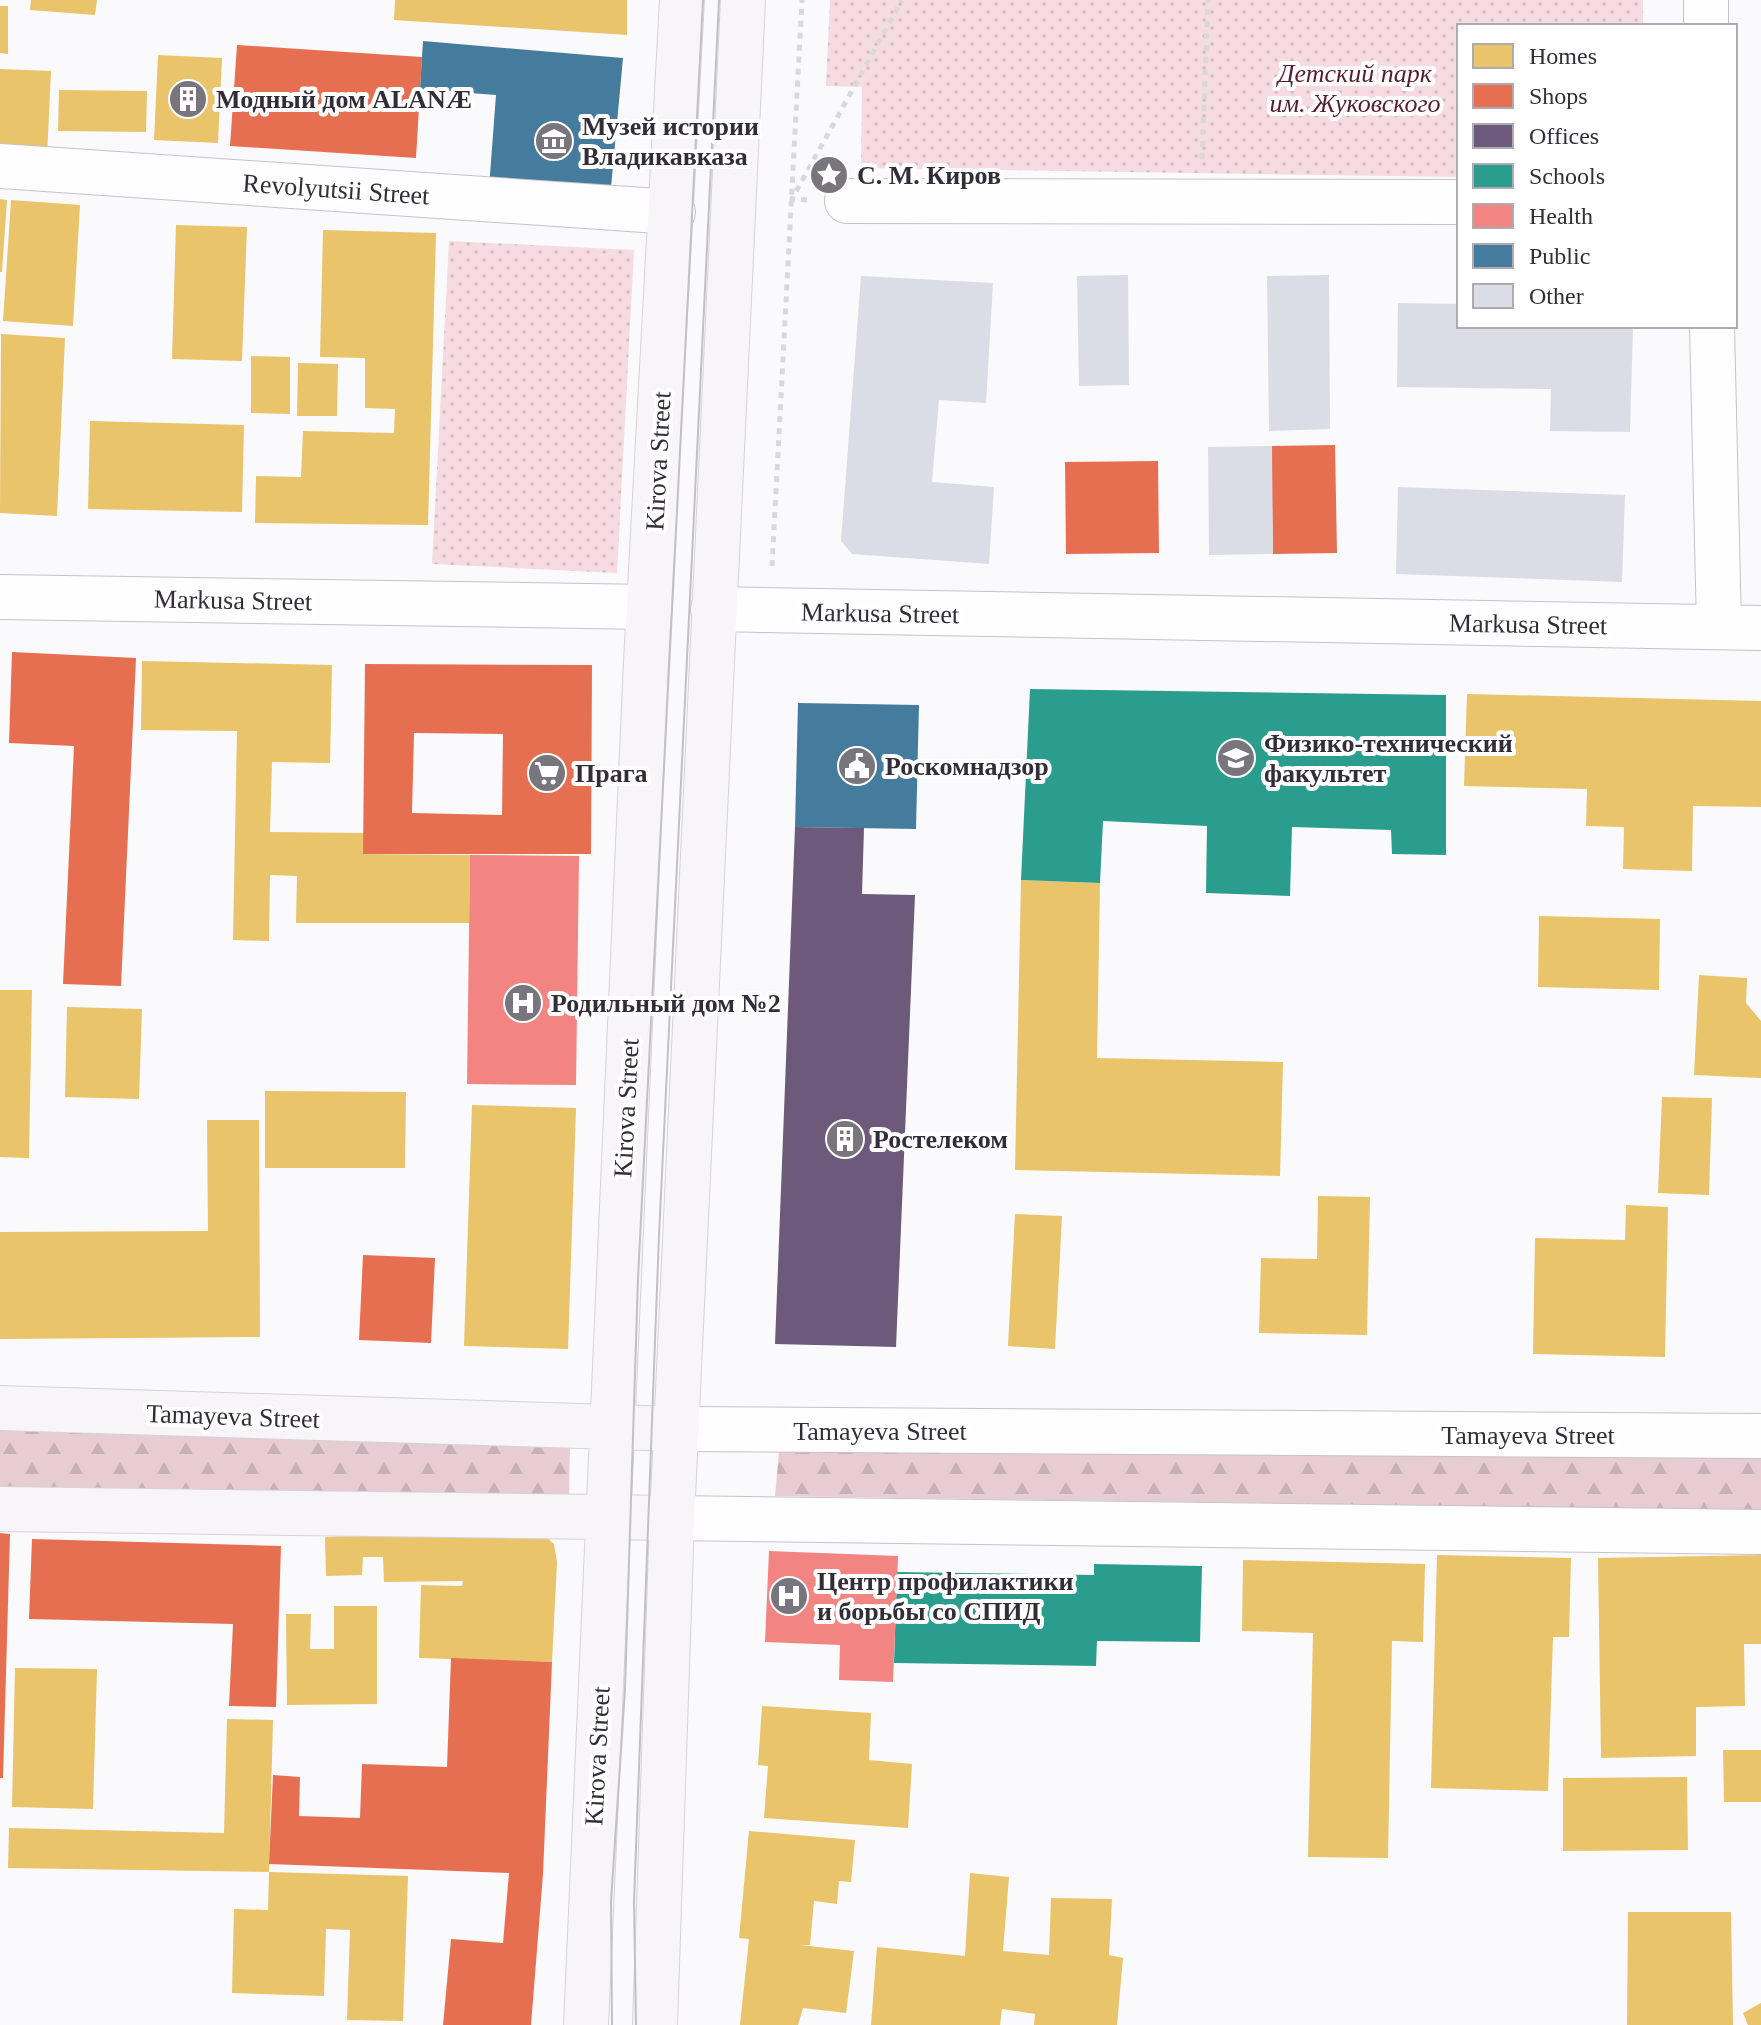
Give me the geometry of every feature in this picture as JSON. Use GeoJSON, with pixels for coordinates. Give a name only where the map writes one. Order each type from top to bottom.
{"type":"FeatureCollection","features":[{"type":"Feature","properties":{"kind":"main road","name":"Kirova Street"},"geometry":{"type":"LineString","coordinates":[[586,2025],[611,1428],[682,0]]}},
{"type":"Feature","properties":{"kind":"main road"},"geometry":{"type":"LineString","coordinates":[[655,2025],[672,1518],[743,0]]}},
{"type":"Feature","properties":{"kind":"main road","name":"Markusa Street"},"geometry":{"type":"LineString","coordinates":[[650,607],[713,609]]}},
{"type":"Feature","properties":{"kind":"main road","name":"Tamayeva Street"},"geometry":{"type":"LineString","coordinates":[[0,1408],[677,1429]]}},
{"type":"Feature","properties":{"kind":"main road"},"geometry":{"type":"LineString","coordinates":[[0,1509],[672,1518]]}},
{"type":"Feature","properties":{"kind":"street"},"geometry":{"type":"LineString","coordinates":[[1706,0],[1706,24]]}},
{"type":"Feature","properties":{"kind":"street","name":"Revolyutsii Street"},"geometry":{"type":"LineString","coordinates":[[0,166],[673,212]]}},
{"type":"Feature","properties":{"kind":"street"},"geometry":{"type":"LineString","coordinates":[[847,201],[1199,199],[1457,202]]}},
{"type":"Feature","properties":{"kind":"street"},"geometry":{"type":"LineString","coordinates":[[1712,328],[1740,628]]}},
{"type":"Feature","properties":{"kind":"street","name":"Markusa Street"},"geometry":{"type":"LineString","coordinates":[[0,597],[650,607]]}},
{"type":"Feature","properties":{"kind":"street","name":"Markusa Street"},"geometry":{"type":"LineString","coordinates":[[713,609],[1740,628]]}},
{"type":"Feature","properties":{"kind":"street","name":"Tamayeva Street"},"geometry":{"type":"LineString","coordinates":[[677,1429],[1761,1436]]}},
{"type":"Feature","properties":{"kind":"street"},"geometry":{"type":"LineString","coordinates":[[672,1518],[1761,1532]]}},
{"type":"Feature","properties":{"kind":"path"},"geometry":{"type":"LineString","coordinates":[[771,567],[802,0]]}},
{"type":"Feature","properties":{"kind":"path"},"geometry":{"type":"LineString","coordinates":[[792,199],[902,0]]}},
{"type":"Feature","properties":{"kind":"path"},"geometry":{"type":"LineString","coordinates":[[1199,199],[1208,0]]}},
{"type":"Feature","properties":{"kind":"path"},"geometry":{"type":"LineString","coordinates":[[792,199],[847,201]]}},
{"type":"Feature","properties":{"kind":"green space","name":"Детский парк им. Жуковского"},"geometry":{"type":"Polygon","coordinates":[[[830,0],[1643,0],[1643,24],[1457,24],[1457,177],[861,168],[862,87],[826,86],[830,0]]]}},
{"type":"Feature","properties":{"kind":"green space"},"geometry":{"type":"Polygon","coordinates":[[[449,241],[634,250],[617,573],[432,564],[449,241]]]}},
{"type":"Feature","properties":{"kind":"green space"},"geometry":{"type":"Polygon","coordinates":[[[0,1430],[570,1440],[569,1499],[0,1489],[0,1430]]]}},
{"type":"Feature","properties":{"kind":"green space"},"geometry":{"type":"Polygon","coordinates":[[[780,1441],[1761,1455],[1761,1510],[775,1496],[780,1441]]]}},
{"type":"Feature","properties":{"kind":"building: Homes"},"geometry":{"type":"Polygon","coordinates":[[[31,0],[97,0],[95,15],[30,10],[31,0]]]}},
{"type":"Feature","properties":{"kind":"building: Homes"},"geometry":{"type":"Polygon","coordinates":[[[395,0],[627,0],[627,35],[394,20],[395,0]]]}},
{"type":"Feature","properties":{"kind":"building: Homes"},"geometry":{"type":"Polygon","coordinates":[[[0,6],[8,6],[8,54],[0,53],[0,6]]]}},
{"type":"Feature","properties":{"kind":"building: Homes","name":"Модный дом ALANÆ"},"geometry":{"type":"Polygon","coordinates":[[[158,55],[222,58],[218,143],[154,140],[158,55]]]}},
{"type":"Feature","properties":{"kind":"building: Homes"},"geometry":{"type":"Polygon","coordinates":[[[0,69],[51,71],[47,157],[0,155],[0,69]]]}},
{"type":"Feature","properties":{"kind":"building: Homes"},"geometry":{"type":"Polygon","coordinates":[[[59,90],[147,91],[146,132],[58,131],[59,90]]]}},
{"type":"Feature","properties":{"kind":"building: Homes"},"geometry":{"type":"Polygon","coordinates":[[[0,199],[7,200],[2,272],[0,272],[0,199]]]}},
{"type":"Feature","properties":{"kind":"building: Homes"},"geometry":{"type":"Polygon","coordinates":[[[11,200],[80,205],[73,326],[3,321],[11,200]]]}},
{"type":"Feature","properties":{"kind":"building: Homes"},"geometry":{"type":"Polygon","coordinates":[[[176,225],[247,227],[242,361],[172,359],[176,225]]]}},
{"type":"Feature","properties":{"kind":"building: Homes"},"geometry":{"type":"Polygon","coordinates":[[[323,230],[436,233],[428,525],[255,523],[256,476],[301,477],[303,431],[394,433],[395,409],[365,408],[365,358],[320,357],[323,230]]]}},
{"type":"Feature","properties":{"kind":"building: Homes"},"geometry":{"type":"Polygon","coordinates":[[[1,334],[65,338],[57,516],[0,513],[1,334]]]}},
{"type":"Feature","properties":{"kind":"building: Homes"},"geometry":{"type":"Polygon","coordinates":[[[251,356],[290,357],[290,414],[251,413],[251,356]]]}},
{"type":"Feature","properties":{"kind":"building: Homes"},"geometry":{"type":"Polygon","coordinates":[[[298,363],[338,364],[337,416],[297,416],[298,363]]]}},
{"type":"Feature","properties":{"kind":"building: Homes"},"geometry":{"type":"Polygon","coordinates":[[[90,421],[244,425],[242,512],[88,509],[90,421]]]}},
{"type":"Feature","properties":{"kind":"building: Homes"},"geometry":{"type":"Polygon","coordinates":[[[142,661],[332,665],[330,763],[272,762],[270,832],[364,833],[363,854],[470,855],[469,923],[296,923],[297,876],[270,875],[269,941],[233,940],[237,731],[141,730],[142,661]]]}},
{"type":"Feature","properties":{"kind":"building: Homes"},"geometry":{"type":"Polygon","coordinates":[[[1467,694],[1761,701],[1761,807],[1693,806],[1692,871],[1623,869],[1624,827],[1586,826],[1587,789],[1464,786],[1467,694]]]}},
{"type":"Feature","properties":{"kind":"building: Homes"},"geometry":{"type":"Polygon","coordinates":[[[1021,880],[1100,883],[1097,1058],[1283,1062],[1280,1176],[1015,1170],[1021,880]]]}},
{"type":"Feature","properties":{"kind":"building: Homes"},"geometry":{"type":"Polygon","coordinates":[[[1539,916],[1660,919],[1659,990],[1538,987],[1539,916]]]}},
{"type":"Feature","properties":{"kind":"building: Homes"},"geometry":{"type":"Polygon","coordinates":[[[1699,975],[1747,978],[1746,1003],[1761,1021],[1761,1078],[1694,1075],[1699,975]]]}},
{"type":"Feature","properties":{"kind":"building: Homes"},"geometry":{"type":"Polygon","coordinates":[[[0,990],[32,990],[29,1158],[0,1157],[0,990]]]}},
{"type":"Feature","properties":{"kind":"building: Homes"},"geometry":{"type":"Polygon","coordinates":[[[67,1007],[142,1009],[139,1099],[65,1097],[67,1007]]]}},
{"type":"Feature","properties":{"kind":"building: Homes"},"geometry":{"type":"Polygon","coordinates":[[[265,1091],[406,1092],[405,1168],[265,1168],[265,1091]]]}},
{"type":"Feature","properties":{"kind":"building: Homes"},"geometry":{"type":"Polygon","coordinates":[[[1662,1097],[1712,1098],[1709,1195],[1658,1193],[1662,1097]]]}},
{"type":"Feature","properties":{"kind":"building: Homes"},"geometry":{"type":"Polygon","coordinates":[[[472,1105],[576,1108],[568,1349],[464,1346],[472,1105]]]}},
{"type":"Feature","properties":{"kind":"building: Homes"},"geometry":{"type":"Polygon","coordinates":[[[207,1120],[259,1120],[260,1337],[0,1339],[0,1232],[208,1231],[207,1120]]]}},
{"type":"Feature","properties":{"kind":"building: Homes"},"geometry":{"type":"Polygon","coordinates":[[[1318,1196],[1370,1197],[1367,1335],[1259,1333],[1261,1258],[1317,1259],[1318,1196]]]}},
{"type":"Feature","properties":{"kind":"building: Homes"},"geometry":{"type":"Polygon","coordinates":[[[1626,1205],[1668,1207],[1665,1357],[1533,1354],[1535,1238],[1625,1240],[1626,1205]]]}},
{"type":"Feature","properties":{"kind":"building: Homes"},"geometry":{"type":"Polygon","coordinates":[[[1015,1214],[1062,1216],[1055,1349],[1008,1346],[1015,1214]]]}},
{"type":"Feature","properties":{"kind":"building: Homes"},"geometry":{"type":"Polygon","coordinates":[[[545,1536],[554,1544],[557,1562],[552,1662],[419,1658],[421,1585],[462,1586],[463,1581],[384,1582],[383,1557],[363,1557],[362,1575],[326,1576],[325,1537],[545,1536]]]}},
{"type":"Feature","properties":{"kind":"building: Homes"},"geometry":{"type":"Polygon","coordinates":[[[1437,1555],[1571,1558],[1569,1637],[1553,1637],[1548,1791],[1431,1788],[1437,1555]]]}},
{"type":"Feature","properties":{"kind":"building: Homes"},"geometry":{"type":"Polygon","coordinates":[[[1761,1555],[1761,1644],[1744,1644],[1745,1706],[1696,1707],[1696,1756],[1601,1758],[1598,1558],[1761,1555]]]}},
{"type":"Feature","properties":{"kind":"building: Homes"},"geometry":{"type":"Polygon","coordinates":[[[1243,1560],[1425,1564],[1423,1642],[1392,1641],[1388,1858],[1308,1857],[1313,1633],[1242,1631],[1243,1560]]]}},
{"type":"Feature","properties":{"kind":"building: Homes"},"geometry":{"type":"Polygon","coordinates":[[[334,1606],[377,1606],[377,1704],[287,1705],[286,1614],[311,1614],[310,1649],[334,1649],[334,1606]]]}},
{"type":"Feature","properties":{"kind":"building: Homes"},"geometry":{"type":"Polygon","coordinates":[[[15,1668],[97,1669],[93,1809],[12,1807],[15,1668]]]}},
{"type":"Feature","properties":{"kind":"building: Homes"},"geometry":{"type":"Polygon","coordinates":[[[762,1706],[871,1713],[869,1760],[912,1764],[908,1828],[764,1818],[768,1766],[758,1765],[762,1706]]]}},
{"type":"Feature","properties":{"kind":"building: Homes"},"geometry":{"type":"Polygon","coordinates":[[[227,1719],[273,1720],[269,1872],[8,1868],[9,1828],[224,1833],[227,1719]]]}},
{"type":"Feature","properties":{"kind":"building: Homes"},"geometry":{"type":"Polygon","coordinates":[[[1723,1750],[1761,1750],[1761,1802],[1724,1802],[1723,1750]]]}},
{"type":"Feature","properties":{"kind":"building: Homes"},"geometry":{"type":"Polygon","coordinates":[[[1687,1777],[1688,1850],[1563,1851],[1563,1778],[1687,1777]]]}},
{"type":"Feature","properties":{"kind":"building: Homes"},"geometry":{"type":"Polygon","coordinates":[[[749,1831],[855,1840],[851,1882],[839,1881],[837,1904],[814,1901],[810,1945],[800,1945],[854,1951],[846,2013],[803,2008],[798,2025],[740,2025],[749,1939],[739,1938],[749,1831]]]}},
{"type":"Feature","properties":{"kind":"building: Homes"},"geometry":{"type":"Polygon","coordinates":[[[269,1872],[408,1876],[403,2021],[347,2020],[350,1930],[326,1929],[324,1996],[232,1993],[234,1909],[268,1910],[269,1872]]]}},
{"type":"Feature","properties":{"kind":"building: Homes"},"geometry":{"type":"Polygon","coordinates":[[[970,1873],[1009,1877],[1003,1951],[1049,1955],[1051,1898],[1112,1899],[1109,1955],[1123,1958],[1117,2025],[1034,2025],[1035,2014],[1002,2009],[1000,2025],[871,2025],[877,1947],[965,1956],[970,1873]]]}},
{"type":"Feature","properties":{"kind":"building: Homes"},"geometry":{"type":"Polygon","coordinates":[[[1628,1912],[1731,1912],[1733,2025],[1627,2025],[1628,1912]]]}},
{"type":"Feature","properties":{"kind":"building: Homes"},"geometry":{"type":"Polygon","coordinates":[[[1761,2003],[1761,2025],[1748,2025],[1743,2013],[1761,2003]]]}},
{"type":"Feature","properties":{"kind":"building: Shops","name":"Модный дом ALANÆ"},"geometry":{"type":"Polygon","coordinates":[[[237,45],[422,57],[416,158],[230,146],[237,45]]]}},
{"type":"Feature","properties":{"kind":"building: Shops"},"geometry":{"type":"Polygon","coordinates":[[[1335,445],[1337,553],[1273,554],[1271,446],[1335,445]]]}},
{"type":"Feature","properties":{"kind":"building: Shops"},"geometry":{"type":"Polygon","coordinates":[[[1158,461],[1159,553],[1066,554],[1065,462],[1158,461]]]}},
{"type":"Feature","properties":{"kind":"building: Shops"},"geometry":{"type":"Polygon","coordinates":[[[12,652],[136,658],[121,986],[63,984],[74,746],[9,743],[12,652]]]}},
{"type":"Feature","properties":{"kind":"building: Shops","name":"Прага"},"geometry":{"type":"Polygon","coordinates":[[[365,664],[592,665],[591,854],[363,854],[365,664]],[[414,733],[412,813],[502,815],[503,734],[414,733]]]}},
{"type":"Feature","properties":{"kind":"building: Shops"},"geometry":{"type":"Polygon","coordinates":[[[363,1255],[435,1258],[431,1343],[359,1340],[363,1255]]]}},
{"type":"Feature","properties":{"kind":"building: Shops"},"geometry":{"type":"Polygon","coordinates":[[[0,1533],[10,1534],[3,1778],[0,1778],[0,1533]]]}},
{"type":"Feature","properties":{"kind":"building: Shops"},"geometry":{"type":"Polygon","coordinates":[[[32,1539],[281,1546],[276,1707],[229,1706],[233,1624],[29,1619],[32,1539]]]}},
{"type":"Feature","properties":{"kind":"building: Shops"},"geometry":{"type":"Polygon","coordinates":[[[451,1658],[552,1662],[543,1874],[531,2025],[443,2025],[451,1939],[503,1943],[509,1873],[269,1864],[273,1775],[300,1777],[299,1816],[360,1818],[362,1764],[447,1767],[451,1658]]]}},
{"type":"Feature","properties":{"kind":"building: Offices","name":"Ростелеком"},"geometry":{"type":"Polygon","coordinates":[[[795,827],[864,828],[862,894],[915,895],[896,1347],[775,1344],[795,827]]]}},
{"type":"Feature","properties":{"kind":"building: Schools","name":"Физико-технический факультет"},"geometry":{"type":"Polygon","coordinates":[[[1030,689],[1446,695],[1446,855],[1392,854],[1391,830],[1292,827],[1290,896],[1206,893],[1207,826],[1103,821],[1100,883],[1021,880],[1030,689]]]}},
{"type":"Feature","properties":{"kind":"building: Schools"},"geometry":{"type":"Polygon","coordinates":[[[1094,1564],[1202,1566],[1200,1642],[1097,1641],[1096,1666],[894,1663],[897,1572],[1094,1575],[1094,1564]]]}},
{"type":"Feature","properties":{"kind":"building: Health","name":"Родильный дом №2"},"geometry":{"type":"Polygon","coordinates":[[[470,855],[579,856],[576,1085],[467,1084],[470,855]]]}},
{"type":"Feature","properties":{"kind":"building: Health"},"geometry":{"type":"Polygon","coordinates":[[[769,1551],[898,1556],[893,1682],[839,1680],[840,1645],[765,1642],[769,1551]]]}},
{"type":"Feature","properties":{"kind":"building: Public","name":"Музей истории Владикавказа"},"geometry":{"type":"Polygon","coordinates":[[[423,41],[623,58],[610,198],[489,188],[496,95],[420,89],[423,41]]]}},
{"type":"Feature","properties":{"kind":"building: Public","name":"Роскомнадзор"},"geometry":{"type":"Polygon","coordinates":[[[798,703],[919,705],[916,829],[795,827],[798,703]]]}},
{"type":"Feature","properties":{"kind":"building: Other"},"geometry":{"type":"Polygon","coordinates":[[[1128,275],[1129,385],[1079,386],[1077,276],[1128,275]]]}},
{"type":"Feature","properties":{"kind":"building: Other"},"geometry":{"type":"Polygon","coordinates":[[[1329,275],[1330,429],[1269,431],[1267,276],[1329,275]]]}},
{"type":"Feature","properties":{"kind":"building: Other"},"geometry":{"type":"Polygon","coordinates":[[[861,276],[993,283],[986,403],[939,400],[932,482],[994,487],[989,564],[852,554],[841,541],[861,276]]]}},
{"type":"Feature","properties":{"kind":"building: Other"},"geometry":{"type":"Polygon","coordinates":[[[1398,303],[1457,304],[1457,328],[1633,328],[1630,432],[1550,431],[1551,389],[1397,387],[1398,303]]]}},
{"type":"Feature","properties":{"kind":"building: Other"},"geometry":{"type":"Polygon","coordinates":[[[1272,446],[1273,554],[1209,555],[1208,447],[1272,446]]]}},
{"type":"Feature","properties":{"kind":"building: Other"},"geometry":{"type":"Polygon","coordinates":[[[1398,487],[1625,495],[1622,582],[1396,574],[1398,487]]]}},
{"type":"Feature","properties":{"kind":"tram line"},"geometry":{"type":"LineString","coordinates":[[612,2025],[611,1902],[625,1689],[638,1278],[703,0]]}},
{"type":"Feature","properties":{"kind":"tram line"},"geometry":{"type":"LineString","coordinates":[[636,2025],[634,1901],[659,1235],[719,0]]}},
{"type":"Feature","properties":{"kind":"place","name":"Модный дом ALANÆ"},"geometry":{"type":"Point","coordinates":[188,99]}},
{"type":"Feature","properties":{"kind":"place","name":"Музей истории Владикавказа"},"geometry":{"type":"Point","coordinates":[554,141]}},
{"type":"Feature","properties":{"kind":"place","name":"С. М. Киров"},"geometry":{"type":"Point","coordinates":[829,175]}},
{"type":"Feature","properties":{"kind":"place","name":"Физико-технический факультет"},"geometry":{"type":"Point","coordinates":[1236,758]}},
{"type":"Feature","properties":{"kind":"place","name":"Роскомнадзор"},"geometry":{"type":"Point","coordinates":[857,766]}},
{"type":"Feature","properties":{"kind":"place","name":"Прага"},"geometry":{"type":"Point","coordinates":[547,773]}},
{"type":"Feature","properties":{"kind":"place","name":"Родильный дом №2"},"geometry":{"type":"Point","coordinates":[523,1003]}},
{"type":"Feature","properties":{"kind":"place","name":"Ростелеком"},"geometry":{"type":"Point","coordinates":[845,1139]}},
{"type":"Feature","properties":{"kind":"place","name":"Центр профилактики и борьбы со СПИД"},"geometry":{"type":"Point","coordinates":[789,1596]}}]}
